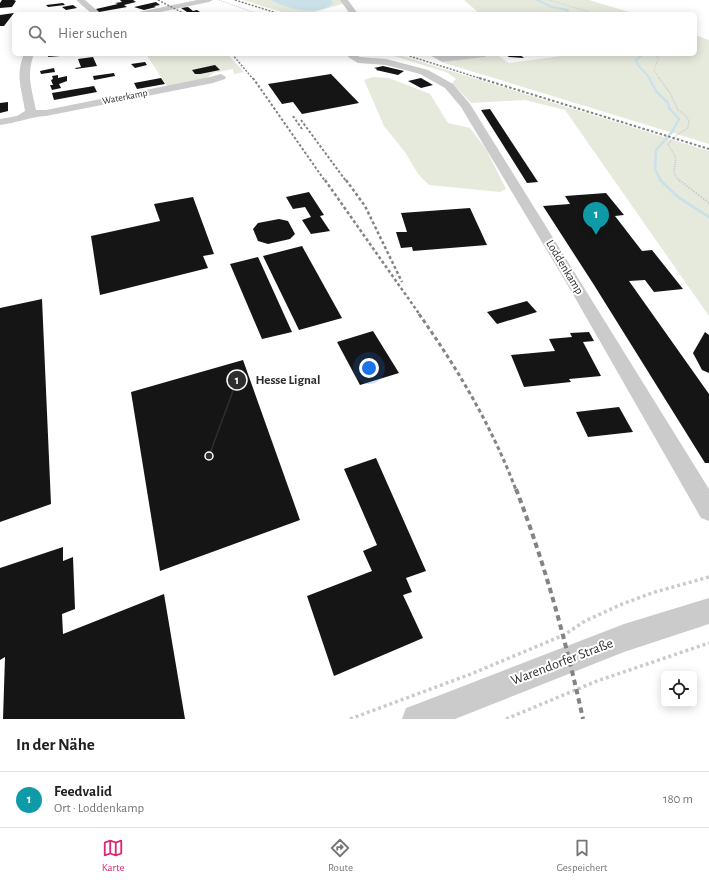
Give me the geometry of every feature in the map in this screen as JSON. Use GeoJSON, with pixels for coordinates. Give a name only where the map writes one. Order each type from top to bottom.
{"type":"FeatureCollection","features":[{"type":"Feature","properties":{"kind":"street"},"geometry":{"type":"LineString","coordinates":[[80,0],[94,12]]}},
{"type":"Feature","properties":{"kind":"street"},"geometry":{"type":"LineString","coordinates":[[147,12],[187,2],[209,0]]}},
{"type":"Feature","properties":{"kind":"street"},"geometry":{"type":"LineString","coordinates":[[344,0],[353,12]]}},
{"type":"Feature","properties":{"kind":"street"},"geometry":{"type":"LineString","coordinates":[[28,56],[23,70],[24,82],[31,109],[29,114]]}},
{"type":"Feature","properties":{"kind":"street","name":"Loddenkamp"},"geometry":{"type":"LineString","coordinates":[[353,56],[358,60],[386,62],[412,68],[438,79],[453,90],[466,106],[574,282],[709,510]]}},
{"type":"Feature","properties":{"kind":"street","name":"Loddenkamp"},"geometry":{"type":"LineString","coordinates":[[374,56],[386,62]]}},
{"type":"Feature","properties":{"kind":"street"},"geometry":{"type":"LineString","coordinates":[[437,56],[442,59],[468,56]]}},
{"type":"Feature","properties":{"kind":"street","name":"Waterkamp"},"geometry":{"type":"LineString","coordinates":[[0,122],[29,114],[46,113],[213,80],[221,77]]}},
{"type":"Feature","properties":{"kind":"street","name":"Warendorfer Straße"},"geometry":{"type":"LineString","coordinates":[[417,719],[617,641],[709,611]]}},
{"type":"Feature","properties":{"kind":"path"},"geometry":{"type":"LineString","coordinates":[[219,0],[252,12]]}},
{"type":"Feature","properties":{"kind":"path"},"geometry":{"type":"LineString","coordinates":[[549,0],[589,12]]}},
{"type":"Feature","properties":{"kind":"path"},"geometry":{"type":"LineString","coordinates":[[657,56],[658,59],[654,71],[670,93],[678,110],[686,116],[689,121],[688,128],[678,134],[668,144],[675,157],[673,170],[680,182],[709,203]]}},
{"type":"Feature","properties":{"kind":"path"},"geometry":{"type":"LineString","coordinates":[[350,719],[471,674],[564,635],[585,621],[622,604],[655,592],[709,577]]}},
{"type":"Feature","properties":{"kind":"path"},"geometry":{"type":"LineString","coordinates":[[506,719],[596,681],[709,643]]}},
{"type":"Feature","properties":{"kind":"shaded area"},"geometry":{"type":"Polygon","coordinates":[[[243,0],[342,0],[345,3],[315,12],[282,12],[243,0]]]}},
{"type":"Feature","properties":{"kind":"shaded area"},"geometry":{"type":"Polygon","coordinates":[[[464,0],[589,0],[629,12],[478,12],[464,0]]]}},
{"type":"Feature","properties":{"kind":"shaded area"},"geometry":{"type":"Polygon","coordinates":[[[697,36],[709,40],[709,144],[441,62],[498,56],[509,63],[561,56],[697,56],[697,36]]]}},
{"type":"Feature","properties":{"kind":"shaded area"},"geometry":{"type":"Polygon","coordinates":[[[147,56],[229,56],[244,72],[234,74],[233,69],[213,73],[207,78],[167,86],[147,56]]]}},
{"type":"Feature","properties":{"kind":"shaded area"},"geometry":{"type":"Polygon","coordinates":[[[394,56],[402,56],[709,151],[709,316],[565,110],[525,100],[471,103],[452,83],[456,79],[448,73],[394,56]]]}},
{"type":"Feature","properties":{"kind":"shaded area"},"geometry":{"type":"Polygon","coordinates":[[[373,77],[389,78],[430,94],[448,123],[470,128],[486,149],[506,189],[500,192],[429,185],[418,174],[405,152],[384,126],[364,80],[373,77]]]}},
{"type":"Feature","properties":{"kind":"water"},"geometry":{"type":"Polygon","coordinates":[[[271,0],[331,0],[333,3],[320,10],[311,11],[294,9],[271,0]]]}},
{"type":"Feature","properties":{"kind":"building"},"geometry":{"type":"Polygon","coordinates":[[[2,0],[16,1],[12,7],[0,8],[0,3],[2,0]]]}},
{"type":"Feature","properties":{"kind":"building"},"geometry":{"type":"Polygon","coordinates":[[[120,0],[133,0],[136,2],[124,5],[127,7],[99,12],[96,9],[118,4],[115,3],[122,2],[120,0]]]}},
{"type":"Feature","properties":{"kind":"building"},"geometry":{"type":"Polygon","coordinates":[[[156,2],[160,5],[144,10],[134,7],[156,2]]]}},
{"type":"Feature","properties":{"kind":"building"},"geometry":{"type":"Polygon","coordinates":[[[63,3],[65,5],[48,7],[46,5],[63,3]]]}},
{"type":"Feature","properties":{"kind":"building"},"geometry":{"type":"Polygon","coordinates":[[[73,5],[77,8],[66,10],[62,7],[73,5]]]}},
{"type":"Feature","properties":{"kind":"building"},"geometry":{"type":"Polygon","coordinates":[[[188,7],[193,11],[197,10],[200,12],[187,12],[181,8],[188,7]]]}},
{"type":"Feature","properties":{"kind":"building"},"geometry":{"type":"Polygon","coordinates":[[[12,13],[12,16],[4,26],[0,26],[0,15],[12,13]]]}},
{"type":"Feature","properties":{"kind":"building"},"geometry":{"type":"Polygon","coordinates":[[[508,56],[522,56],[524,58],[508,56]]]}},
{"type":"Feature","properties":{"kind":"building"},"geometry":{"type":"Polygon","coordinates":[[[93,57],[97,66],[75,68],[81,67],[78,59],[93,57]]]}},
{"type":"Feature","properties":{"kind":"building"},"geometry":{"type":"Polygon","coordinates":[[[145,62],[147,65],[135,68],[131,64],[145,62]]]}},
{"type":"Feature","properties":{"kind":"building"},"geometry":{"type":"Polygon","coordinates":[[[215,65],[220,70],[195,74],[192,70],[215,65]]]}},
{"type":"Feature","properties":{"kind":"building"},"geometry":{"type":"Polygon","coordinates":[[[383,66],[404,71],[398,75],[376,70],[377,69],[374,68],[383,66]]]}},
{"type":"Feature","properties":{"kind":"building"},"geometry":{"type":"Polygon","coordinates":[[[54,68],[55,72],[41,74],[40,71],[54,68]]]}},
{"type":"Feature","properties":{"kind":"building"},"geometry":{"type":"Polygon","coordinates":[[[114,73],[115,76],[94,80],[93,76],[114,73]]]}},
{"type":"Feature","properties":{"kind":"building"},"geometry":{"type":"Polygon","coordinates":[[[331,74],[359,103],[302,114],[293,102],[282,104],[268,84],[331,74]]]}},
{"type":"Feature","properties":{"kind":"building"},"geometry":{"type":"Polygon","coordinates":[[[58,75],[58,78],[67,76],[67,81],[59,84],[61,88],[52,90],[50,85],[53,85],[51,80],[53,79],[52,76],[58,75]]]}},
{"type":"Feature","properties":{"kind":"building"},"geometry":{"type":"Polygon","coordinates":[[[161,78],[165,84],[137,89],[134,83],[161,78]]]}},
{"type":"Feature","properties":{"kind":"building"},"geometry":{"type":"Polygon","coordinates":[[[421,78],[433,85],[421,88],[408,81],[421,78]]]}},
{"type":"Feature","properties":{"kind":"building"},"geometry":{"type":"Polygon","coordinates":[[[94,86],[97,92],[54,100],[52,93],[94,86]]]}},
{"type":"Feature","properties":{"kind":"building"},"geometry":{"type":"Polygon","coordinates":[[[8,102],[8,111],[0,113],[0,103],[8,102]]]}},
{"type":"Feature","properties":{"kind":"building"},"geometry":{"type":"Polygon","coordinates":[[[490,109],[538,182],[527,183],[481,110],[490,109]]]}},
{"type":"Feature","properties":{"kind":"building"},"geometry":{"type":"Polygon","coordinates":[[[309,192],[324,215],[320,216],[330,231],[311,234],[302,220],[311,217],[305,207],[293,209],[286,197],[309,192]]]}},
{"type":"Feature","properties":{"kind":"building"},"geometry":{"type":"Polygon","coordinates":[[[606,193],[624,215],[615,216],[642,251],[652,250],[683,289],[654,292],[645,280],[629,281],[709,394],[709,463],[705,463],[543,206],[570,204],[565,196],[606,193]]]}},
{"type":"Feature","properties":{"kind":"building"},"geometry":{"type":"Polygon","coordinates":[[[193,197],[214,254],[203,256],[208,268],[100,295],[91,236],[160,221],[154,204],[193,197]]]}},
{"type":"Feature","properties":{"kind":"building"},"geometry":{"type":"Polygon","coordinates":[[[470,208],[487,245],[413,251],[412,247],[401,248],[396,232],[407,232],[401,213],[470,208]]]}},
{"type":"Feature","properties":{"kind":"building"},"geometry":{"type":"Polygon","coordinates":[[[279,219],[288,221],[295,234],[290,239],[268,244],[258,241],[253,229],[258,223],[279,219]]]}},
{"type":"Feature","properties":{"kind":"building"},"geometry":{"type":"Polygon","coordinates":[[[302,246],[342,318],[299,330],[263,256],[302,246]]]}},
{"type":"Feature","properties":{"kind":"building"},"geometry":{"type":"Polygon","coordinates":[[[258,257],[292,332],[262,339],[230,264],[258,257]]]}},
{"type":"Feature","properties":{"kind":"building"},"geometry":{"type":"Polygon","coordinates":[[[42,299],[51,504],[0,522],[0,308],[42,299]]]}},
{"type":"Feature","properties":{"kind":"building"},"geometry":{"type":"Polygon","coordinates":[[[527,301],[537,312],[497,324],[487,312],[527,301]]]}},
{"type":"Feature","properties":{"kind":"building"},"geometry":{"type":"Polygon","coordinates":[[[373,331],[399,373],[360,385],[337,342],[373,331]]]}},
{"type":"Feature","properties":{"kind":"building"},"geometry":{"type":"Polygon","coordinates":[[[589,332],[594,341],[583,342],[601,376],[569,379],[571,382],[524,387],[511,355],[555,351],[549,339],[572,337],[570,333],[589,332]]]}},
{"type":"Feature","properties":{"kind":"building"},"geometry":{"type":"Polygon","coordinates":[[[705,332],[709,335],[709,373],[702,370],[693,353],[705,332]]]}},
{"type":"Feature","properties":{"kind":"building"},"geometry":{"type":"Polygon","coordinates":[[[243,360],[300,520],[160,571],[131,392],[243,360]]]}},
{"type":"Feature","properties":{"kind":"building"},"geometry":{"type":"Polygon","coordinates":[[[619,407],[633,432],[588,437],[576,412],[619,407]]]}},
{"type":"Feature","properties":{"kind":"building"},"geometry":{"type":"Polygon","coordinates":[[[376,458],[426,571],[406,578],[412,592],[403,595],[423,638],[334,676],[307,596],[372,571],[363,551],[377,545],[344,469],[376,458]]]}},
{"type":"Feature","properties":{"kind":"building"},"geometry":{"type":"Polygon","coordinates":[[[63,547],[63,561],[73,557],[75,609],[62,614],[63,634],[164,594],[185,719],[3,719],[5,657],[0,660],[0,568],[63,547]]]}},
{"type":"Feature","properties":{"kind":"waterway"},"geometry":{"type":"LineString","coordinates":[[537,0],[552,7],[568,10],[567,12]]}},
{"type":"Feature","properties":{"kind":"waterway"},"geometry":{"type":"LineString","coordinates":[[641,56],[636,60],[637,64],[650,79]]}},
{"type":"Feature","properties":{"kind":"waterway"},"geometry":{"type":"LineString","coordinates":[[649,78],[656,91],[668,103],[669,108],[679,119],[672,132],[656,150],[655,169],[661,181]]}},
{"type":"Feature","properties":{"kind":"waterway"},"geometry":{"type":"LineString","coordinates":[[661,181],[678,197],[709,217]]}},
{"type":"Feature","properties":{"kind":"railway"},"geometry":{"type":"LineString","coordinates":[[158,0],[181,12]]}},
{"type":"Feature","properties":{"kind":"railway"},"geometry":{"type":"LineString","coordinates":[[235,0],[274,12]]}},
{"type":"Feature","properties":{"kind":"railway"},"geometry":{"type":"LineString","coordinates":[[234,56],[253,79]]}},
{"type":"Feature","properties":{"kind":"railway"},"geometry":{"type":"LineString","coordinates":[[409,56],[482,79]]}},
{"type":"Feature","properties":{"kind":"railway"},"geometry":{"type":"LineString","coordinates":[[253,78],[325,181]]}},
{"type":"Feature","properties":{"kind":"railway"},"geometry":{"type":"LineString","coordinates":[[479,78],[709,149]]}},
{"type":"Feature","properties":{"kind":"railway"},"geometry":{"type":"LineString","coordinates":[[293,116],[302,129]]}},
{"type":"Feature","properties":{"kind":"railway"},"geometry":{"type":"LineString","coordinates":[[301,120],[346,181]]}},
{"type":"Feature","properties":{"kind":"railway"},"geometry":{"type":"LineString","coordinates":[[325,180],[420,315]]}},
{"type":"Feature","properties":{"kind":"railway"},"geometry":{"type":"LineString","coordinates":[[346,180],[365,206],[402,282]]}},
{"type":"Feature","properties":{"kind":"railway"},"geometry":{"type":"LineString","coordinates":[[419,314],[461,377],[485,421],[507,467],[516,490]]}},
{"type":"Feature","properties":{"kind":"railway"},"geometry":{"type":"LineString","coordinates":[[516,489],[527,517],[554,603],[583,719]]}},
{"type":"Feature","properties":{"kind":"place","name":"Feedvalid"},"geometry":{"type":"Point","coordinates":[596,235]}},
{"type":"Feature","properties":{"kind":"place","name":"Hesse Lignal"},"geometry":{"type":"Point","coordinates":[209,456]}}]}
